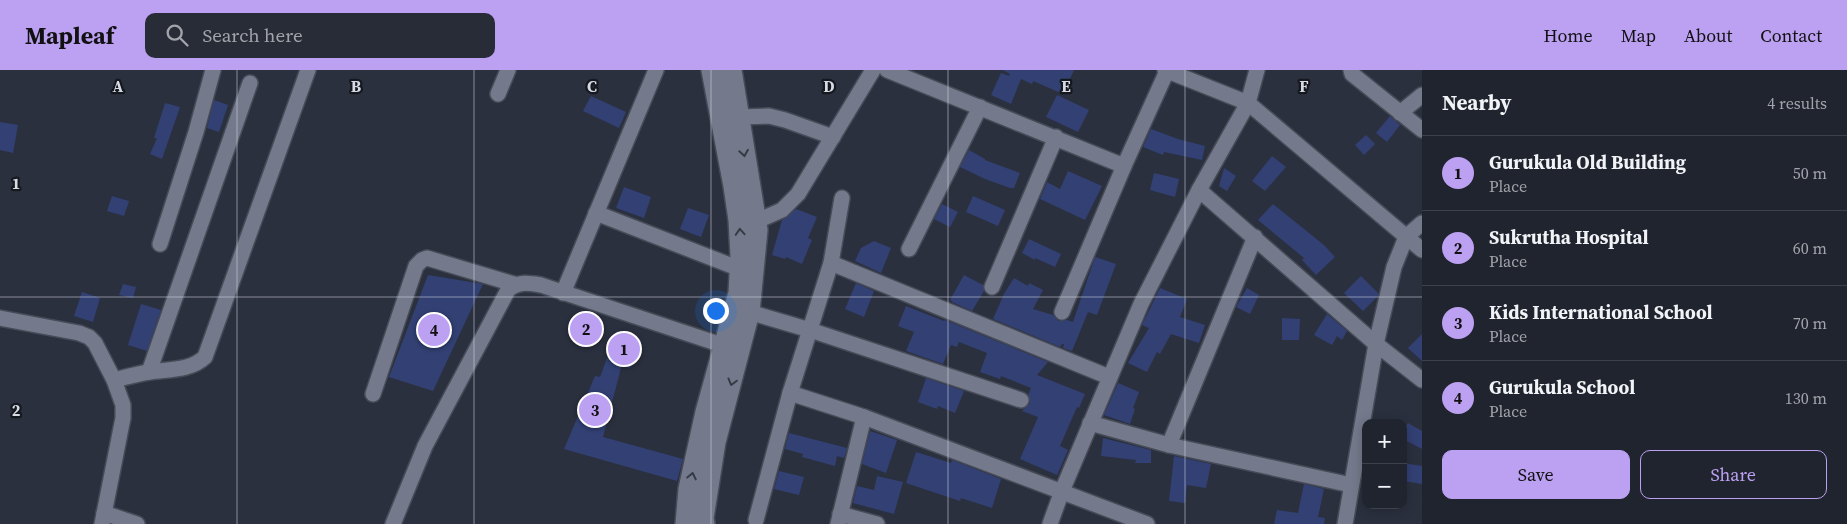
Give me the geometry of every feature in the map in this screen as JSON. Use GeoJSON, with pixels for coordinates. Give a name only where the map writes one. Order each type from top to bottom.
{"type":"FeatureCollection","features":[{"type":"Feature","properties":{"kind":"street"},"geometry":{"type":"LineString","coordinates":[[160,244],[196,132],[213,70]]}},
{"type":"Feature","properties":{"kind":"street"},"geometry":{"type":"LineString","coordinates":[[114,380],[148,372],[188,367],[200,362],[205,357],[308,70]]}},
{"type":"Feature","properties":{"kind":"street"},"geometry":{"type":"LineString","coordinates":[[498,94],[508,70]]}},
{"type":"Feature","properties":{"kind":"street"},"geometry":{"type":"LineString","coordinates":[[563,293],[656,70]]}},
{"type":"Feature","properties":{"kind":"street"},"geometry":{"type":"LineString","coordinates":[[704,524],[703,518],[732,348],[739,293],[741,256],[739,220],[712,70]]}},
{"type":"Feature","properties":{"kind":"street"},"geometry":{"type":"LineString","coordinates":[[686,524],[689,489],[706,412],[749,312],[757,230],[731,70]]}},
{"type":"Feature","properties":{"kind":"street"},"geometry":{"type":"LineString","coordinates":[[755,222],[782,210],[798,194],[873,70]]}},
{"type":"Feature","properties":{"kind":"street"},"geometry":{"type":"LineString","coordinates":[[887,70],[1124,166]]}},
{"type":"Feature","properties":{"kind":"street"},"geometry":{"type":"LineString","coordinates":[[1062,312],[1166,70],[1187,74],[1248,103],[1422,250]]}},
{"type":"Feature","properties":{"kind":"street"},"geometry":{"type":"LineString","coordinates":[[1050,524],[1090,423],[1141,304],[1199,190],[1248,103],[1258,70]]}},
{"type":"Feature","properties":{"kind":"street"},"geometry":{"type":"LineString","coordinates":[[1351,70],[1352,74],[1422,130]]}},
{"type":"Feature","properties":{"kind":"street"},"geometry":{"type":"LineString","coordinates":[[148,372],[250,83]]}},
{"type":"Feature","properties":{"kind":"street"},"geometry":{"type":"LineString","coordinates":[[1400,113],[1422,95]]}},
{"type":"Feature","properties":{"kind":"street"},"geometry":{"type":"LineString","coordinates":[[908,249],[980,107]]}},
{"type":"Feature","properties":{"kind":"street"},"geometry":{"type":"LineString","coordinates":[[738,117],[769,116],[786,120],[832,137]]}},
{"type":"Feature","properties":{"kind":"street"},"geometry":{"type":"LineString","coordinates":[[992,287],[1056,137]]}},
{"type":"Feature","properties":{"kind":"street"},"geometry":{"type":"LineString","coordinates":[[1199,190],[1376,344],[1422,380]]}},
{"type":"Feature","properties":{"kind":"street"},"geometry":{"type":"LineString","coordinates":[[756,520],[790,393],[831,263],[842,198]]}},
{"type":"Feature","properties":{"kind":"street"},"geometry":{"type":"LineString","coordinates":[[596,213],[740,269]]}},
{"type":"Feature","properties":{"kind":"street"},"geometry":{"type":"LineString","coordinates":[[1345,524],[1376,344],[1394,267],[1406,237],[1422,223]]}},
{"type":"Feature","properties":{"kind":"street"},"geometry":{"type":"LineString","coordinates":[[1169,445],[1255,237]]}},
{"type":"Feature","properties":{"kind":"street"},"geometry":{"type":"LineString","coordinates":[[373,394],[416,266],[427,258],[514,284],[524,282],[541,285],[732,348]]}},
{"type":"Feature","properties":{"kind":"street"},"geometry":{"type":"LineString","coordinates":[[831,263],[1110,377]]}},
{"type":"Feature","properties":{"kind":"street"},"geometry":{"type":"LineString","coordinates":[[392,524],[426,446],[508,290],[514,284]]}},
{"type":"Feature","properties":{"kind":"street"},"geometry":{"type":"LineString","coordinates":[[749,312],[810,330],[1021,400]]}},
{"type":"Feature","properties":{"kind":"street"},"geometry":{"type":"LineString","coordinates":[[0,318],[78,333],[89,336],[96,343],[114,380],[123,405],[123,418],[103,519],[137,524]]}},
{"type":"Feature","properties":{"kind":"street"},"geometry":{"type":"LineString","coordinates":[[790,393],[864,417],[1147,524]]}},
{"type":"Feature","properties":{"kind":"street"},"geometry":{"type":"LineString","coordinates":[[864,417],[839,519],[877,524]]}},
{"type":"Feature","properties":{"kind":"street"},"geometry":{"type":"LineString","coordinates":[[1090,423],[1169,445],[1351,485]]}},
{"type":"Feature","properties":{"kind":"building"},"geometry":{"type":"Polygon","coordinates":[[[1003,70],[1074,70],[1063,94],[1033,81],[1032,84],[1021,79],[1011,104],[991,95],[1001,73],[1009,76],[1010,74],[1003,70]]]}},
{"type":"Feature","properties":{"kind":"building"},"geometry":{"type":"Polygon","coordinates":[[[1057,95],[1089,110],[1078,132],[1046,117],[1057,95]]]}},
{"type":"Feature","properties":{"kind":"building"},"geometry":{"type":"Polygon","coordinates":[[[591,96],[626,112],[619,128],[583,111],[591,96]]]}},
{"type":"Feature","properties":{"kind":"building"},"geometry":{"type":"Polygon","coordinates":[[[214,100],[228,105],[219,132],[207,128],[214,100]]]}},
{"type":"Feature","properties":{"kind":"building"},"geometry":{"type":"Polygon","coordinates":[[[165,103],[180,107],[162,159],[150,154],[157,138],[154,138],[165,103]]]}},
{"type":"Feature","properties":{"kind":"building"},"geometry":{"type":"Polygon","coordinates":[[[1390,116],[1400,125],[1387,142],[1376,133],[1390,116]]]}},
{"type":"Feature","properties":{"kind":"building"},"geometry":{"type":"Polygon","coordinates":[[[0,122],[18,125],[13,153],[0,150],[0,122]]]}},
{"type":"Feature","properties":{"kind":"building"},"geometry":{"type":"Polygon","coordinates":[[[1151,129],[1205,146],[1202,160],[1164,152],[1163,155],[1143,147],[1151,129]]]}},
{"type":"Feature","properties":{"kind":"building"},"geometry":{"type":"Polygon","coordinates":[[[1366,135],[1375,144],[1364,155],[1355,145],[1366,135]]]}},
{"type":"Feature","properties":{"kind":"building"},"geometry":{"type":"Polygon","coordinates":[[[969,150],[985,160],[1020,173],[1014,188],[985,179],[960,167],[969,150]]]}},
{"type":"Feature","properties":{"kind":"building"},"geometry":{"type":"Polygon","coordinates":[[[1272,156],[1286,167],[1265,191],[1252,181],[1272,156]]]}},
{"type":"Feature","properties":{"kind":"building"},"geometry":{"type":"Polygon","coordinates":[[[1224,168],[1236,176],[1227,191],[1219,186],[1224,168]]]}},
{"type":"Feature","properties":{"kind":"building"},"geometry":{"type":"Polygon","coordinates":[[[1068,171],[1102,186],[1085,220],[1040,199],[1047,182],[1060,189],[1068,171]]]}},
{"type":"Feature","properties":{"kind":"building"},"geometry":{"type":"Polygon","coordinates":[[[1154,173],[1179,179],[1175,197],[1150,190],[1154,173]]]}},
{"type":"Feature","properties":{"kind":"building"},"geometry":{"type":"Polygon","coordinates":[[[624,187],[651,197],[644,218],[616,208],[624,187]]]}},
{"type":"Feature","properties":{"kind":"building"},"geometry":{"type":"Polygon","coordinates":[[[112,196],[129,201],[124,216],[107,211],[112,196]]]}},
{"type":"Feature","properties":{"kind":"building"},"geometry":{"type":"Polygon","coordinates":[[[973,196],[1005,210],[998,226],[966,212],[973,196]]]}},
{"type":"Feature","properties":{"kind":"building"},"geometry":{"type":"Polygon","coordinates":[[[942,204],[958,212],[950,227],[934,219],[942,204]]]}},
{"type":"Feature","properties":{"kind":"building"},"geometry":{"type":"Polygon","coordinates":[[[1273,204],[1324,245],[1335,257],[1316,275],[1302,260],[1304,258],[1258,220],[1273,204]]]}},
{"type":"Feature","properties":{"kind":"building"},"geometry":{"type":"Polygon","coordinates":[[[688,208],[709,215],[701,237],[680,229],[688,208]]]}},
{"type":"Feature","properties":{"kind":"building"},"geometry":{"type":"Polygon","coordinates":[[[796,209],[817,217],[808,238],[812,240],[802,264],[786,257],[785,259],[772,255],[782,220],[796,209]]]}},
{"type":"Feature","properties":{"kind":"building"},"geometry":{"type":"Polygon","coordinates":[[[1029,239],[1061,254],[1055,267],[1022,253],[1029,239]]]}},
{"type":"Feature","properties":{"kind":"building"},"geometry":{"type":"Polygon","coordinates":[[[874,241],[891,248],[881,273],[855,261],[861,248],[874,241]]]}},
{"type":"Feature","properties":{"kind":"building"},"geometry":{"type":"Polygon","coordinates":[[[1095,257],[1116,264],[1097,315],[1088,312],[1072,351],[1063,348],[1064,344],[1060,347],[993,319],[1004,294],[1014,278],[1028,286],[1029,283],[1043,290],[1033,309],[1053,315],[1059,321],[1067,320],[1073,322],[1095,257]]]}},
{"type":"Feature","properties":{"kind":"building"},"geometry":{"type":"Polygon","coordinates":[[[428,275],[483,284],[433,391],[389,377],[428,275]]]}},
{"type":"Feature","properties":{"kind":"building"},"geometry":{"type":"Polygon","coordinates":[[[964,275],[983,285],[984,291],[972,311],[950,300],[964,275]]]}},
{"type":"Feature","properties":{"kind":"building"},"geometry":{"type":"Polygon","coordinates":[[[1361,276],[1378,293],[1378,296],[1363,311],[1344,293],[1361,276]]]}},
{"type":"Feature","properties":{"kind":"building"},"geometry":{"type":"Polygon","coordinates":[[[856,283],[874,291],[864,317],[845,309],[856,283]]]}},
{"type":"Feature","properties":{"kind":"building"},"geometry":{"type":"Polygon","coordinates":[[[123,284],[136,287],[133,298],[119,295],[123,284]]]}},
{"type":"Feature","properties":{"kind":"building"},"geometry":{"type":"Polygon","coordinates":[[[1160,288],[1187,299],[1180,317],[1205,325],[1199,343],[1171,334],[1160,354],[1157,352],[1147,372],[1128,363],[1149,328],[1142,325],[1160,288]]]}},
{"type":"Feature","properties":{"kind":"building"},"geometry":{"type":"Polygon","coordinates":[[[1247,288],[1259,295],[1250,314],[1236,307],[1247,288]]]}},
{"type":"Feature","properties":{"kind":"building"},"geometry":{"type":"Polygon","coordinates":[[[82,292],[100,298],[93,322],[74,316],[82,292]]]}},
{"type":"Feature","properties":{"kind":"building"},"geometry":{"type":"Polygon","coordinates":[[[141,304],[161,310],[147,351],[128,345],[141,304]]]}},
{"type":"Feature","properties":{"kind":"building"},"geometry":{"type":"Polygon","coordinates":[[[906,306],[1048,362],[1037,375],[1085,394],[1079,408],[1077,407],[1060,446],[1068,450],[1057,475],[1020,459],[1038,417],[1022,411],[1030,403],[1028,395],[1031,388],[1001,376],[1000,379],[980,372],[987,353],[959,342],[957,347],[951,345],[943,364],[906,351],[914,332],[898,326],[906,306]]]}},
{"type":"Feature","properties":{"kind":"building"},"geometry":{"type":"Polygon","coordinates":[[[1327,314],[1347,331],[1342,340],[1337,336],[1332,345],[1314,335],[1327,314]]]}},
{"type":"Feature","properties":{"kind":"building"},"geometry":{"type":"Polygon","coordinates":[[[578,315],[602,323],[588,344],[570,334],[578,315]]]}},
{"type":"Feature","properties":{"kind":"building"},"geometry":{"type":"Polygon","coordinates":[[[1282,318],[1300,319],[1299,340],[1282,340],[1282,318]]]}},
{"type":"Feature","properties":{"kind":"building"},"geometry":{"type":"Polygon","coordinates":[[[617,331],[641,340],[630,368],[622,364],[603,437],[683,459],[677,481],[564,449],[595,376],[600,377],[617,331]]]}},
{"type":"Feature","properties":{"kind":"building"},"geometry":{"type":"Polygon","coordinates":[[[1422,334],[1422,361],[1408,348],[1422,334]]]}},
{"type":"Feature","properties":{"kind":"building"},"geometry":{"type":"Polygon","coordinates":[[[926,378],[964,391],[955,413],[938,406],[937,409],[918,402],[926,378]]]}},
{"type":"Feature","properties":{"kind":"building"},"geometry":{"type":"Polygon","coordinates":[[[1118,383],[1139,392],[1130,424],[1104,415],[1118,383]]]}},
{"type":"Feature","properties":{"kind":"building"},"geometry":{"type":"Polygon","coordinates":[[[1408,423],[1422,431],[1422,449],[1407,441],[1408,423]]]}},
{"type":"Feature","properties":{"kind":"building"},"geometry":{"type":"Polygon","coordinates":[[[870,431],[897,440],[886,473],[862,464],[870,431]]]}},
{"type":"Feature","properties":{"kind":"building"},"geometry":{"type":"Polygon","coordinates":[[[789,433],[847,448],[844,458],[837,456],[835,466],[802,457],[803,454],[785,449],[789,433]]]}},
{"type":"Feature","properties":{"kind":"building"},"geometry":{"type":"Polygon","coordinates":[[[1103,438],[1151,450],[1151,463],[1135,463],[1136,460],[1101,456],[1103,438]]]}},
{"type":"Feature","properties":{"kind":"building"},"geometry":{"type":"Polygon","coordinates":[[[916,452],[951,463],[952,460],[1001,479],[992,508],[961,498],[960,501],[906,483],[916,452]]]}},
{"type":"Feature","properties":{"kind":"building"},"geometry":{"type":"Polygon","coordinates":[[[1174,456],[1211,464],[1206,488],[1187,485],[1185,503],[1169,501],[1174,456]]]}},
{"type":"Feature","properties":{"kind":"building"},"geometry":{"type":"Polygon","coordinates":[[[1407,464],[1422,466],[1422,484],[1407,482],[1407,464]]]}},
{"type":"Feature","properties":{"kind":"building"},"geometry":{"type":"Polygon","coordinates":[[[779,471],[804,477],[799,495],[774,489],[779,471]]]}},
{"type":"Feature","properties":{"kind":"building"},"geometry":{"type":"Polygon","coordinates":[[[877,476],[903,482],[894,514],[853,503],[857,486],[874,490],[877,476]]]}},
{"type":"Feature","properties":{"kind":"building"},"geometry":{"type":"Polygon","coordinates":[[[1304,484],[1324,489],[1318,517],[1325,518],[1324,524],[1274,524],[1277,510],[1298,513],[1304,484]]]}},
{"type":"Feature","properties":{"kind":"place","name":"Sukrutha Hospital"},"geometry":{"type":"Point","coordinates":[586,329]}},
{"type":"Feature","properties":{"kind":"place","name":"Gurukula School"},"geometry":{"type":"Point","coordinates":[434,330]}},
{"type":"Feature","properties":{"kind":"place","name":"Gurukula Old Building"},"geometry":{"type":"Point","coordinates":[624,349]}},
{"type":"Feature","properties":{"kind":"place","name":"Kids International School"},"geometry":{"type":"Point","coordinates":[595,410]}}]}
